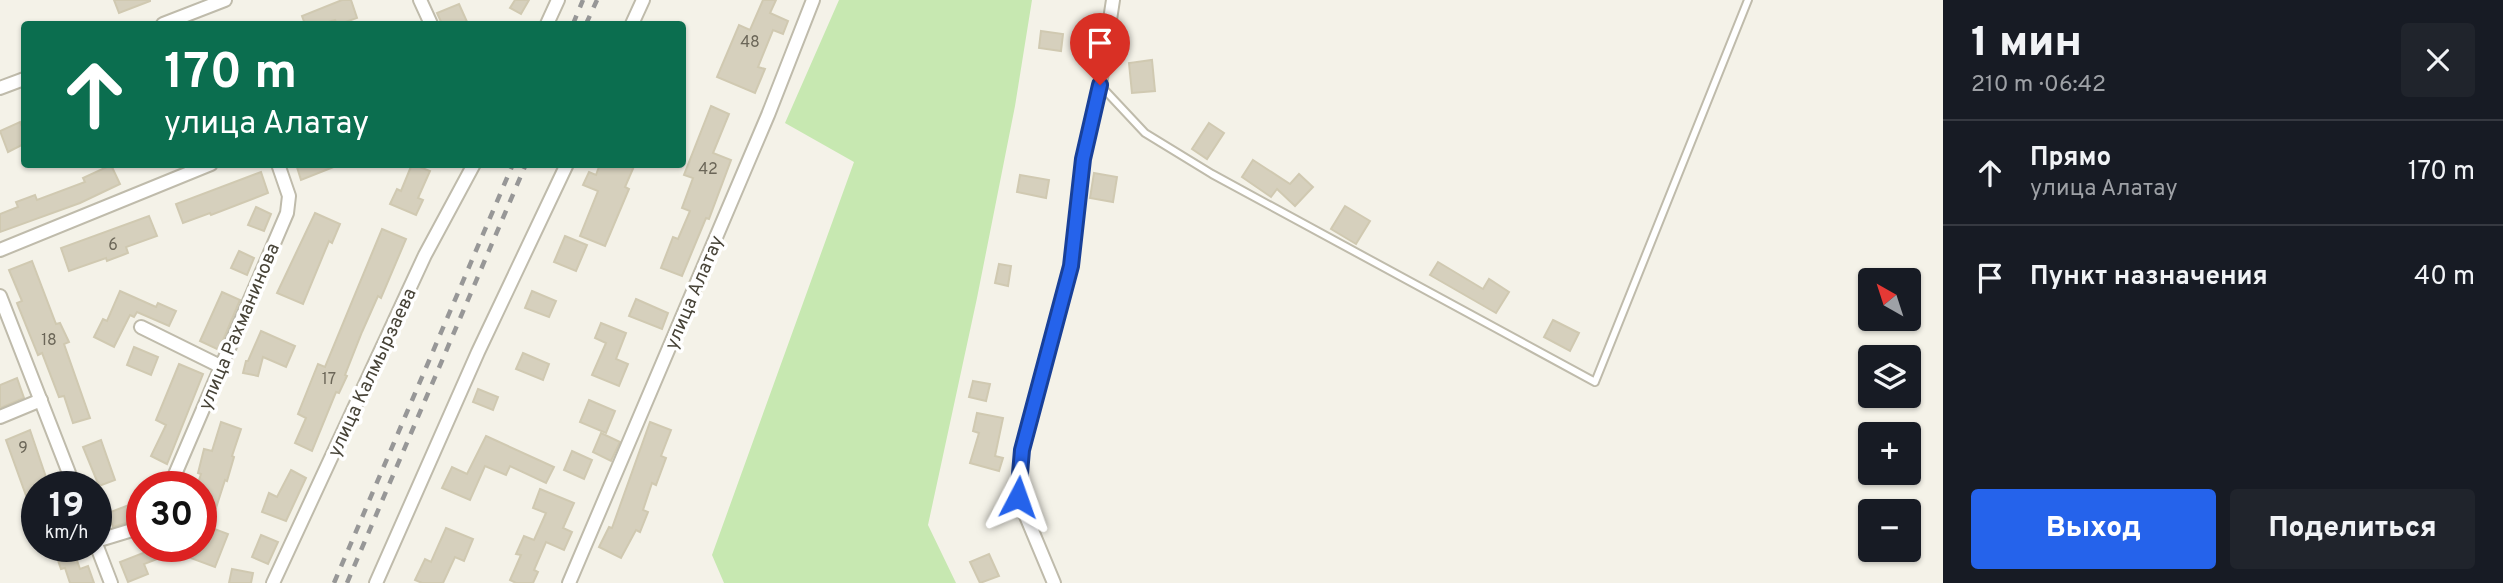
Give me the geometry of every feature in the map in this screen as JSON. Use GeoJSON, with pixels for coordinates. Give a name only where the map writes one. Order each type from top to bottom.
{"type":"FeatureCollection","features":[{"type":"Feature","properties":{"kind":"street"},"geometry":{"type":"LineString","coordinates":[[171,21],[225,0]]}},
{"type":"Feature","properties":{"kind":"street"},"geometry":{"type":"LineString","coordinates":[[420,0],[429,21]]}},
{"type":"Feature","properties":{"kind":"street"},"geometry":{"type":"LineString","coordinates":[[548,21],[558,0]]}},
{"type":"Feature","properties":{"kind":"street"},"geometry":{"type":"LineString","coordinates":[[633,21],[643,0]]}},
{"type":"Feature","properties":{"kind":"street","name":"улица Алатау"},"geometry":{"type":"LineString","coordinates":[[569,583],[768,115],[813,0]]}},
{"type":"Feature","properties":{"kind":"street"},"geometry":{"type":"LineString","coordinates":[[1054,583],[1018,497],[1022,450],[1071,266],[1083,159],[1100,85],[1113,0]]}},
{"type":"Feature","properties":{"kind":"street"},"geometry":{"type":"LineString","coordinates":[[0,88],[21,80]]}},
{"type":"Feature","properties":{"kind":"street"},"geometry":{"type":"LineString","coordinates":[[0,250],[201,168]]}},
{"type":"Feature","properties":{"kind":"street","name":"улица Рахманинова"},"geometry":{"type":"LineString","coordinates":[[176,471],[287,213],[289,196],[279,168]]}},
{"type":"Feature","properties":{"kind":"street","name":"улица Калмырзаева"},"geometry":{"type":"LineString","coordinates":[[273,583],[425,255],[472,168]]}},
{"type":"Feature","properties":{"kind":"street"},"geometry":{"type":"LineString","coordinates":[[376,583],[478,352],[565,168]]}},
{"type":"Feature","properties":{"kind":"street"},"geometry":{"type":"LineString","coordinates":[[0,296],[68,471]]}},
{"type":"Feature","properties":{"kind":"street"},"geometry":{"type":"LineString","coordinates":[[141,327],[220,366]]}},
{"type":"Feature","properties":{"kind":"street"},"geometry":{"type":"LineString","coordinates":[[0,417],[41,400]]}},
{"type":"Feature","properties":{"kind":"street"},"geometry":{"type":"LineString","coordinates":[[103,562],[111,583]]}},
{"type":"Feature","properties":{"kind":"lane"},"geometry":{"type":"LineString","coordinates":[[1100,85],[1145,133],[1212,174],[1595,382],[1748,0]]}},
{"type":"Feature","properties":{"kind":"green space"},"geometry":{"type":"Polygon","coordinates":[[[839,0],[1032,0],[1015,106],[977,298],[928,525],[956,583],[724,583],[712,555],[854,162],[785,123],[839,0]]]}},
{"type":"Feature","properties":{"kind":"building"},"geometry":{"type":"Polygon","coordinates":[[[114,0],[150,0],[150,1],[119,13],[114,0]]]}},
{"type":"Feature","properties":{"kind":"building"},"geometry":{"type":"Polygon","coordinates":[[[342,0],[351,0],[357,18],[348,21],[304,21],[302,16],[342,0]]]}},
{"type":"Feature","properties":{"kind":"building"},"geometry":{"type":"Polygon","coordinates":[[[515,0],[529,0],[521,14],[510,8],[515,0]]]}},
{"type":"Feature","properties":{"kind":"building"},"geometry":{"type":"Polygon","coordinates":[[[763,0],[776,0],[770,13],[788,21],[783,34],[773,30],[758,67],[765,69],[755,93],[717,77],[739,25],[750,30],[763,0]]]}},
{"type":"Feature","properties":{"kind":"building"},"geometry":{"type":"Polygon","coordinates":[[[459,4],[467,21],[441,21],[437,13],[459,4]]]}},
{"type":"Feature","properties":{"kind":"building"},"geometry":{"type":"Polygon","coordinates":[[[1041,31],[1063,34],[1061,51],[1039,48],[1041,31]]]}},
{"type":"Feature","properties":{"kind":"building"},"geometry":{"type":"Polygon","coordinates":[[[1152,60],[1155,91],[1132,93],[1129,63],[1152,60]]]}},
{"type":"Feature","properties":{"kind":"building"},"geometry":{"type":"Polygon","coordinates":[[[711,106],[729,114],[713,153],[731,160],[709,219],[706,218],[682,276],[661,268],[673,237],[678,239],[690,211],[682,208],[693,178],[684,175],[711,106]]]}},
{"type":"Feature","properties":{"kind":"building"},"geometry":{"type":"Polygon","coordinates":[[[20,122],[21,146],[8,152],[0,131],[20,122]]]}},
{"type":"Feature","properties":{"kind":"building"},"geometry":{"type":"Polygon","coordinates":[[[1209,123],[1224,133],[1207,159],[1192,149],[1209,123]]]}},
{"type":"Feature","properties":{"kind":"building"},"geometry":{"type":"Polygon","coordinates":[[[1253,160],[1290,184],[1299,174],[1313,187],[1295,206],[1277,189],[1271,197],[1242,177],[1253,160]]]}},
{"type":"Feature","properties":{"kind":"building"},"geometry":{"type":"Polygon","coordinates":[[[105,168],[112,168],[120,184],[80,203],[0,232],[0,214],[18,207],[16,202],[35,195],[37,200],[85,182],[83,178],[105,168]]]}},
{"type":"Feature","properties":{"kind":"building"},"geometry":{"type":"Polygon","coordinates":[[[297,168],[331,168],[301,180],[297,168]]]}},
{"type":"Feature","properties":{"kind":"building"},"geometry":{"type":"Polygon","coordinates":[[[410,168],[430,171],[418,198],[423,200],[416,215],[390,204],[397,189],[401,191],[410,168]]]}},
{"type":"Feature","properties":{"kind":"building"},"geometry":{"type":"Polygon","coordinates":[[[599,168],[633,168],[625,187],[629,189],[605,246],[580,236],[598,191],[583,185],[589,172],[596,175],[599,168]]]}},
{"type":"Feature","properties":{"kind":"building"},"geometry":{"type":"Polygon","coordinates":[[[261,172],[268,193],[183,223],[176,204],[261,172]]]}},
{"type":"Feature","properties":{"kind":"building"},"geometry":{"type":"Polygon","coordinates":[[[1094,173],[1117,177],[1113,202],[1090,198],[1094,173]]]}},
{"type":"Feature","properties":{"kind":"building"},"geometry":{"type":"Polygon","coordinates":[[[1020,175],[1049,180],[1046,198],[1017,192],[1020,175]]]}},
{"type":"Feature","properties":{"kind":"building"},"geometry":{"type":"Polygon","coordinates":[[[1345,206],[1370,221],[1356,244],[1331,229],[1345,206]]]}},
{"type":"Feature","properties":{"kind":"building"},"geometry":{"type":"Polygon","coordinates":[[[256,207],[271,214],[264,231],[248,225],[256,207]]]}},
{"type":"Feature","properties":{"kind":"building"},"geometry":{"type":"Polygon","coordinates":[[[315,213],[340,224],[332,243],[329,241],[303,304],[277,293],[315,213]]]}},
{"type":"Feature","properties":{"kind":"building"},"geometry":{"type":"Polygon","coordinates":[[[149,216],[157,236],[126,247],[128,253],[69,271],[61,248],[149,216]]]}},
{"type":"Feature","properties":{"kind":"building"},"geometry":{"type":"Polygon","coordinates":[[[382,229],[406,239],[381,298],[378,296],[362,332],[345,375],[347,376],[339,393],[336,392],[312,451],[295,443],[306,418],[298,414],[318,364],[325,367],[382,229]]]}},
{"type":"Feature","properties":{"kind":"building"},"geometry":{"type":"Polygon","coordinates":[[[565,236],[587,245],[576,271],[554,262],[565,236]]]}},
{"type":"Feature","properties":{"kind":"building"},"geometry":{"type":"Polygon","coordinates":[[[239,251],[254,258],[247,275],[231,268],[239,251]]]}},
{"type":"Feature","properties":{"kind":"building"},"geometry":{"type":"Polygon","coordinates":[[[32,261],[56,324],[60,323],[69,342],[64,344],[90,418],[73,423],[64,396],[59,397],[42,353],[38,355],[17,303],[22,301],[9,270],[32,261]]]}},
{"type":"Feature","properties":{"kind":"building"},"geometry":{"type":"Polygon","coordinates":[[[1438,262],[1483,289],[1489,279],[1509,292],[1496,313],[1430,275],[1438,262]]]}},
{"type":"Feature","properties":{"kind":"building"},"geometry":{"type":"Polygon","coordinates":[[[999,264],[1011,266],[1008,286],[995,283],[999,264]]]}},
{"type":"Feature","properties":{"kind":"building"},"geometry":{"type":"Polygon","coordinates":[[[120,291],[156,307],[158,303],[176,311],[169,326],[137,312],[134,317],[130,315],[114,347],[94,337],[103,319],[107,321],[120,291]]]}},
{"type":"Feature","properties":{"kind":"building"},"geometry":{"type":"Polygon","coordinates":[[[532,291],[556,301],[549,317],[525,308],[532,291]]]}},
{"type":"Feature","properties":{"kind":"building"},"geometry":{"type":"Polygon","coordinates":[[[222,292],[240,300],[219,350],[200,341],[222,292]]]}},
{"type":"Feature","properties":{"kind":"building"},"geometry":{"type":"Polygon","coordinates":[[[636,299],[668,313],[662,329],[629,316],[636,299]]]}},
{"type":"Feature","properties":{"kind":"building"},"geometry":{"type":"Polygon","coordinates":[[[1553,320],[1579,333],[1570,351],[1544,337],[1553,320]]]}},
{"type":"Feature","properties":{"kind":"building"},"geometry":{"type":"Polygon","coordinates":[[[601,323],[626,333],[616,359],[628,364],[619,386],[592,375],[606,343],[595,338],[601,323]]]}},
{"type":"Feature","properties":{"kind":"building"},"geometry":{"type":"Polygon","coordinates":[[[261,331],[295,346],[286,367],[263,357],[258,376],[243,373],[246,361],[261,331]]]}},
{"type":"Feature","properties":{"kind":"building"},"geometry":{"type":"Polygon","coordinates":[[[134,347],[158,357],[151,375],[127,365],[134,347]]]}},
{"type":"Feature","properties":{"kind":"building"},"geometry":{"type":"Polygon","coordinates":[[[523,353],[549,364],[543,380],[516,369],[523,353]]]}},
{"type":"Feature","properties":{"kind":"building"},"geometry":{"type":"Polygon","coordinates":[[[179,364],[203,374],[167,464],[151,456],[166,425],[156,420],[179,364]]]}},
{"type":"Feature","properties":{"kind":"building"},"geometry":{"type":"Polygon","coordinates":[[[17,378],[24,398],[0,408],[0,385],[17,378]]]}},
{"type":"Feature","properties":{"kind":"building"},"geometry":{"type":"Polygon","coordinates":[[[973,381],[990,384],[986,401],[969,397],[973,381]]]}},
{"type":"Feature","properties":{"kind":"building"},"geometry":{"type":"Polygon","coordinates":[[[478,389],[498,397],[493,410],[473,402],[478,389]]]}},
{"type":"Feature","properties":{"kind":"building"},"geometry":{"type":"Polygon","coordinates":[[[589,400],[615,411],[606,433],[580,422],[589,400]]]}},
{"type":"Feature","properties":{"kind":"building"},"geometry":{"type":"Polygon","coordinates":[[[977,413],[1003,418],[995,456],[1003,458],[999,471],[970,463],[979,433],[973,431],[977,413]]]}},
{"type":"Feature","properties":{"kind":"building"},"geometry":{"type":"Polygon","coordinates":[[[221,422],[241,429],[227,481],[225,480],[217,505],[217,471],[198,471],[204,449],[212,451],[221,422]]]}},
{"type":"Feature","properties":{"kind":"building"},"geometry":{"type":"Polygon","coordinates":[[[650,422],[671,430],[661,456],[666,458],[656,485],[652,483],[643,510],[648,512],[640,532],[636,530],[621,558],[599,547],[609,527],[612,528],[650,422]]]}},
{"type":"Feature","properties":{"kind":"building"},"geometry":{"type":"Polygon","coordinates":[[[30,430],[44,471],[21,471],[21,482],[6,440],[30,430]]]}},
{"type":"Feature","properties":{"kind":"building"},"geometry":{"type":"Polygon","coordinates":[[[601,433],[620,442],[611,461],[593,452],[601,433]]]}},
{"type":"Feature","properties":{"kind":"building"},"geometry":{"type":"Polygon","coordinates":[[[486,436],[554,467],[546,483],[510,466],[506,475],[485,466],[470,500],[442,488],[452,467],[467,474],[486,436]]]}},
{"type":"Feature","properties":{"kind":"building"},"geometry":{"type":"Polygon","coordinates":[[[101,440],[112,471],[93,471],[83,447],[101,440]]]}},
{"type":"Feature","properties":{"kind":"building"},"geometry":{"type":"Polygon","coordinates":[[[572,451],[592,460],[584,479],[564,470],[572,451]]]}},
{"type":"Feature","properties":{"kind":"building"},"geometry":{"type":"Polygon","coordinates":[[[291,470],[306,478],[286,521],[262,512],[269,493],[277,497],[291,470]]]}},
{"type":"Feature","properties":{"kind":"building"},"geometry":{"type":"Polygon","coordinates":[[[540,489],[574,503],[563,528],[572,532],[564,550],[546,542],[534,570],[538,572],[533,583],[516,583],[510,580],[521,555],[516,554],[524,536],[534,540],[546,513],[533,508],[540,489]]]}},
{"type":"Feature","properties":{"kind":"building"},"geometry":{"type":"Polygon","coordinates":[[[126,506],[126,523],[113,527],[112,511],[126,506]]]}},
{"type":"Feature","properties":{"kind":"building"},"geometry":{"type":"Polygon","coordinates":[[[446,528],[473,539],[464,561],[455,557],[443,583],[422,583],[415,580],[425,559],[431,562],[446,528]]]}},
{"type":"Feature","properties":{"kind":"building"},"geometry":{"type":"Polygon","coordinates":[[[217,530],[228,534],[217,562],[217,530]]]}},
{"type":"Feature","properties":{"kind":"building"},"geometry":{"type":"Polygon","coordinates":[[[261,535],[278,542],[268,564],[252,557],[261,535]]]}},
{"type":"Feature","properties":{"kind":"building"},"geometry":{"type":"Polygon","coordinates":[[[989,554],[999,576],[980,583],[970,562],[989,554]]]}},
{"type":"Feature","properties":{"kind":"building"},"geometry":{"type":"Polygon","coordinates":[[[126,560],[126,562],[149,562],[144,564],[148,574],[128,582],[120,562],[126,560]]]}},
{"type":"Feature","properties":{"kind":"building"},"geometry":{"type":"Polygon","coordinates":[[[59,562],[78,562],[80,569],[88,566],[94,583],[70,583],[65,568],[61,569],[59,562]]]}},
{"type":"Feature","properties":{"kind":"building"},"geometry":{"type":"Polygon","coordinates":[[[202,562],[217,562],[215,567],[202,562]]]}},
{"type":"Feature","properties":{"kind":"building"},"geometry":{"type":"Polygon","coordinates":[[[232,569],[253,573],[251,583],[229,583],[232,569]]]}},
{"type":"Feature","properties":{"kind":"railway"},"geometry":{"type":"LineString","coordinates":[[574,21],[583,0]]}},
{"type":"Feature","properties":{"kind":"railway"},"geometry":{"type":"LineString","coordinates":[[587,21],[597,0]]}},
{"type":"Feature","properties":{"kind":"railway"},"geometry":{"type":"LineString","coordinates":[[334,583],[511,168]]}},
{"type":"Feature","properties":{"kind":"railway"},"geometry":{"type":"LineString","coordinates":[[347,583],[524,168]]}},
{"type":"Feature","properties":{"kind":"route"},"geometry":{"type":"LineString","coordinates":[[1018,497],[1022,450],[1071,266],[1083,159],[1100,85]]}}]}
